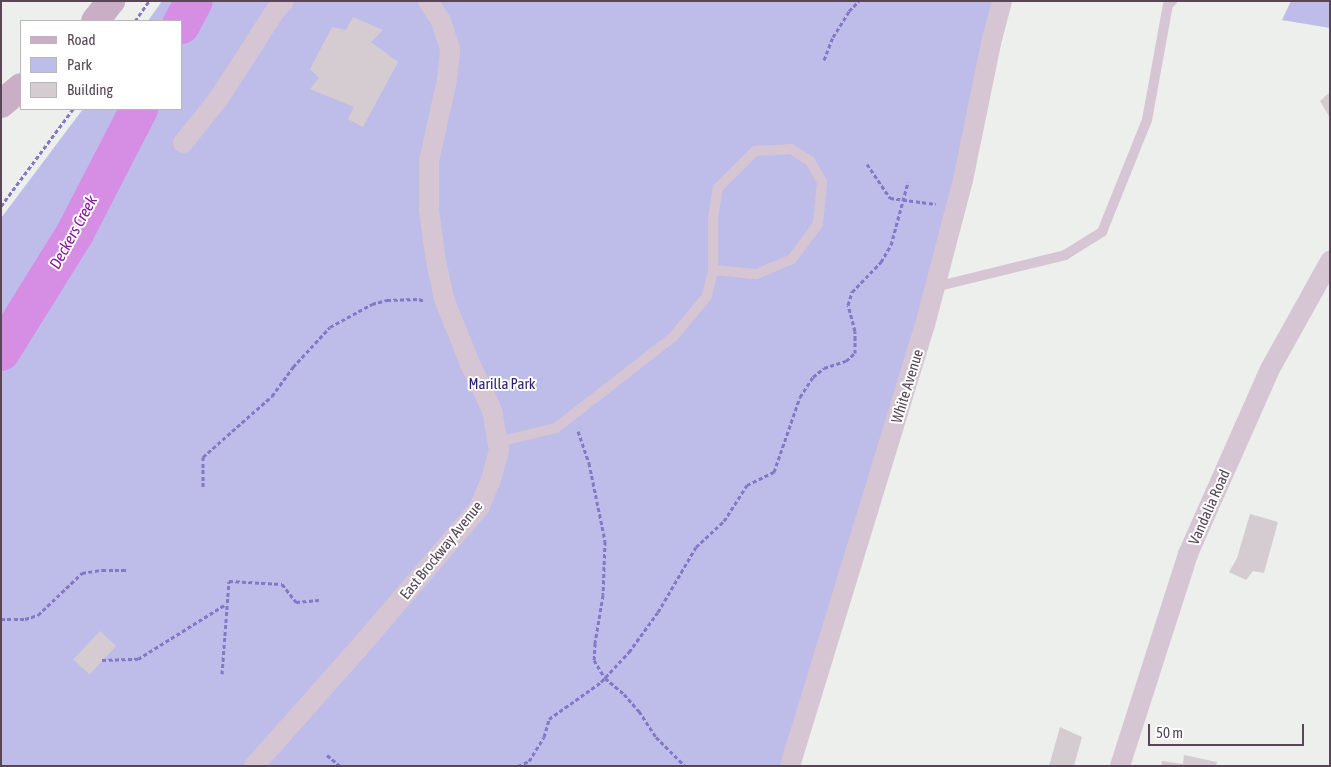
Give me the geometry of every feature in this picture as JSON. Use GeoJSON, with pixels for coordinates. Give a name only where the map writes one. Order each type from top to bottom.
{"type":"FeatureCollection","features":[{"type":"Feature","properties":{"kind":"main road"},"geometry":{"type":"LineString","coordinates":[[96,20],[111,1]]}},
{"type":"Feature","properties":{"kind":"main road"},"geometry":{"type":"LineString","coordinates":[[1,104],[20,88]]}},
{"type":"Feature","properties":{"kind":"street"},"geometry":{"type":"LineString","coordinates":[[183,143],[219,98],[275,11],[284,1]]}},
{"type":"Feature","properties":{"kind":"street","name":"East Brockway Avenue"},"geometry":{"type":"LineString","coordinates":[[254,766],[479,508],[491,480],[499,450],[492,410],[471,366],[444,299],[429,210],[429,161],[447,80],[450,49],[441,21],[428,1]]}},
{"type":"Feature","properties":{"kind":"street","name":"White Avenue"},"geometry":{"type":"LineString","coordinates":[[790,766],[881,472],[935,287],[963,180],[991,43],[1002,1]]}},
{"type":"Feature","properties":{"kind":"street","name":"Vandalia Road"},"geometry":{"type":"LineString","coordinates":[[1120,766],[1188,554],[1270,369],[1330,261]]}},
{"type":"Feature","properties":{"kind":"lane"},"geometry":{"type":"LineString","coordinates":[[935,287],[1065,255],[1102,232],[1147,120],[1168,5],[1172,1]]}},
{"type":"Feature","properties":{"kind":"lane"},"geometry":{"type":"LineString","coordinates":[[498,442],[556,428],[673,337],[707,296],[713,270],[713,218],[718,188],[754,150],[791,149],[810,161],[822,182],[818,224],[792,260],[756,274],[713,270]]}},
{"type":"Feature","properties":{"kind":"path"},"geometry":{"type":"LineString","coordinates":[[136,20],[149,1]]}},
{"type":"Feature","properties":{"kind":"path"},"geometry":{"type":"LineString","coordinates":[[824,60],[833,37],[849,11],[859,1]]}},
{"type":"Feature","properties":{"kind":"path"},"geometry":{"type":"LineString","coordinates":[[1,206],[72,110]]}},
{"type":"Feature","properties":{"kind":"path"},"geometry":{"type":"LineString","coordinates":[[866,164],[890,198],[939,204]]}},
{"type":"Feature","properties":{"kind":"path"},"geometry":{"type":"LineString","coordinates":[[518,766],[529,761],[544,737],[549,719],[585,695],[605,678],[629,652],[658,612],[696,547],[724,520],[747,485],[774,472],[800,397],[813,377],[824,368],[846,361],[855,353],[855,331],[848,305],[852,292],[880,262],[891,244],[908,182]]}},
{"type":"Feature","properties":{"kind":"path"},"geometry":{"type":"LineString","coordinates":[[203,488],[203,457],[272,396],[293,367],[330,327],[372,304],[387,300],[420,299],[449,312]]}},
{"type":"Feature","properties":{"kind":"path"},"geometry":{"type":"LineString","coordinates":[[570,416],[580,434],[589,464],[605,541],[603,595],[594,660],[605,678],[624,694],[656,737],[685,766]]}},
{"type":"Feature","properties":{"kind":"path"},"geometry":{"type":"LineString","coordinates":[[1,619],[25,619],[38,614],[82,573],[102,570],[127,570]]}},
{"type":"Feature","properties":{"kind":"path"},"geometry":{"type":"LineString","coordinates":[[222,674],[229,581],[282,584],[296,602],[319,600]]}},
{"type":"Feature","properties":{"kind":"path"},"geometry":{"type":"LineString","coordinates":[[102,660],[138,659],[226,604]]}},
{"type":"Feature","properties":{"kind":"path"},"geometry":{"type":"LineString","coordinates":[[327,755],[340,766]]}},
{"type":"Feature","properties":{"kind":"green space","name":"Marilla Park"},"geometry":{"type":"Polygon","coordinates":[[[162,1],[1002,1],[963,180],[791,766],[1,766],[1,218],[82,110],[182,110],[182,20],[149,20],[162,1]]]}},
{"type":"Feature","properties":{"kind":"green space"},"geometry":{"type":"Polygon","coordinates":[[[1291,1],[1330,1],[1330,28],[1282,20],[1291,1]]]}},
{"type":"Feature","properties":{"kind":"building"},"geometry":{"type":"Polygon","coordinates":[[[353,17],[383,30],[371,42],[398,62],[363,127],[348,119],[354,107],[310,89],[319,78],[310,69],[332,27],[346,30],[353,17]]]}},
{"type":"Feature","properties":{"kind":"building"},"geometry":{"type":"Polygon","coordinates":[[[1330,92],[1330,118],[1320,101],[1330,92]]]}},
{"type":"Feature","properties":{"kind":"building"},"geometry":{"type":"Polygon","coordinates":[[[1250,514],[1278,522],[1264,573],[1253,571],[1246,580],[1229,572],[1237,558],[1250,514]]]}},
{"type":"Feature","properties":{"kind":"building"},"geometry":{"type":"Polygon","coordinates":[[[100,631],[116,646],[89,675],[73,660],[100,631]]]}},
{"type":"Feature","properties":{"kind":"building"},"geometry":{"type":"Polygon","coordinates":[[[1060,727],[1082,737],[1074,766],[1049,766],[1060,727]]]}},
{"type":"Feature","properties":{"kind":"building"},"geometry":{"type":"Polygon","coordinates":[[[1184,755],[1217,762],[1216,766],[1161,766],[1162,761],[1183,764],[1184,755]]]}},
{"type":"Feature","properties":{"kind":"waterway","name":"Deckers Creek"},"geometry":{"type":"LineString","coordinates":[[182,23],[194,1]]}},
{"type":"Feature","properties":{"kind":"waterway","name":"Deckers Creek"},"geometry":{"type":"LineString","coordinates":[[1,352],[75,233],[138,110]]}}]}
